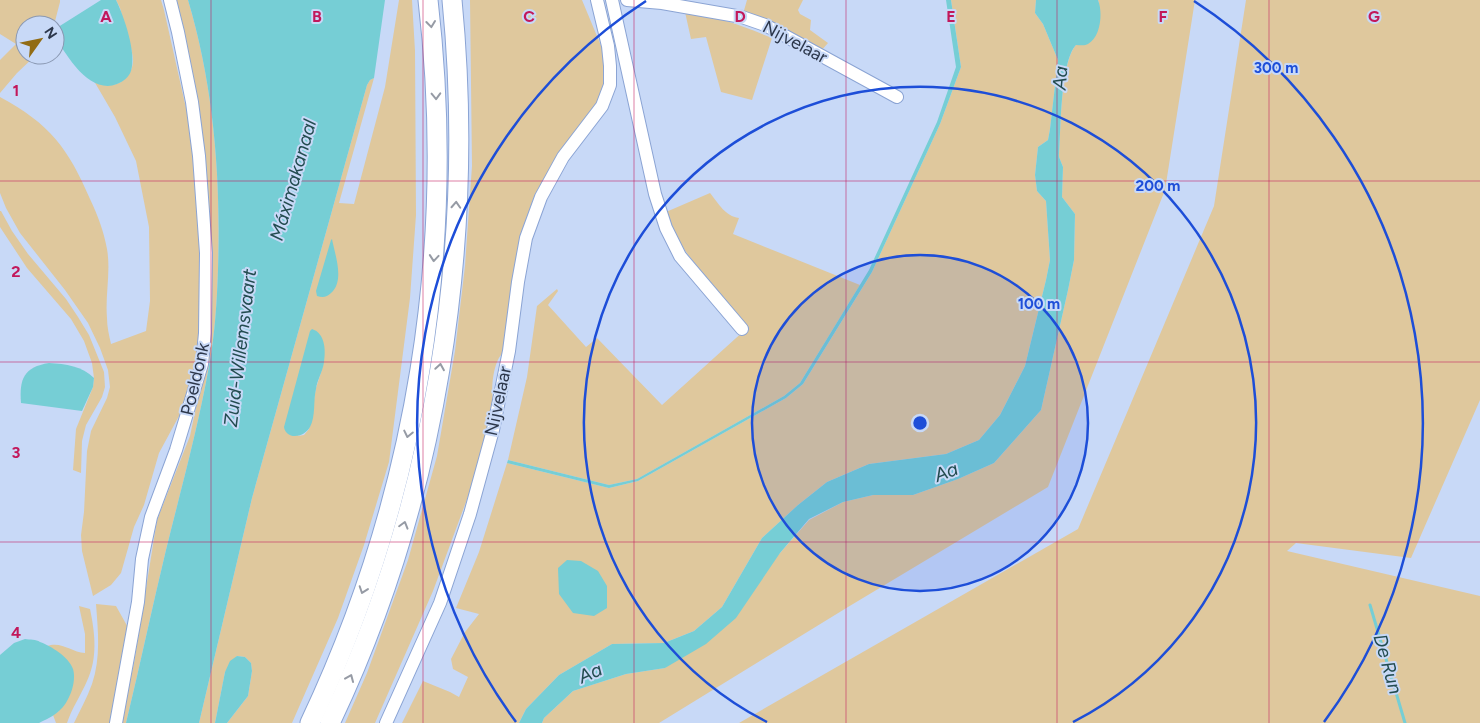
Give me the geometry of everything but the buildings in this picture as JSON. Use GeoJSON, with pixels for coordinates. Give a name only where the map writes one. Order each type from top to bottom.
{"type":"FeatureCollection","features":[{"type":"Feature","properties":{"kind":"highway"},"geometry":{"type":"LineString","coordinates":[[310,723],[351,626],[378,548],[400,468],[418,386],[430,302],[437,217],[437,137],[433,48],[428,0]]}},
{"type":"Feature","properties":{"kind":"highway"},"geometry":{"type":"LineString","coordinates":[[330,723],[369,632],[396,553],[417,479],[444,342],[458,170],[458,86],[452,0]]}},
{"type":"Feature","properties":{"kind":"street","name":"Poeldonk"},"geometry":{"type":"LineString","coordinates":[[116,723],[138,602],[142,558],[151,517],[176,450],[202,364],[205,333],[206,253],[200,156],[190,93],[170,0]]}},
{"type":"Feature","properties":{"kind":"street","name":"Nijvelaar"},"geometry":{"type":"LineString","coordinates":[[386,723],[440,603],[470,514],[493,430],[508,352],[526,238],[541,197],[562,157],[602,106],[610,85],[608,46],[597,0]]}},
{"type":"Feature","properties":{"kind":"street"},"geometry":{"type":"LineString","coordinates":[[612,0],[655,194],[666,228],[680,256],[742,329]]}},
{"type":"Feature","properties":{"kind":"street","name":"Nijvelaar"},"geometry":{"type":"LineString","coordinates":[[628,0],[704,9],[742,17],[765,25],[897,96]]}},
{"type":"Feature","properties":{"kind":"street"},"geometry":{"type":"LineString","coordinates":[[610,85],[632,87]]}},
{"type":"Feature","properties":{"kind":"shaded area"},"geometry":{"type":"Polygon","coordinates":[[[0,0],[60,0],[57,15],[15,15],[15,43],[0,34],[0,0]]]}},
{"type":"Feature","properties":{"kind":"shaded area"},"geometry":{"type":"Polygon","coordinates":[[[116,0],[161,0],[164,10],[188,117],[195,177],[200,245],[200,358],[179,416],[159,453],[121,573],[111,585],[93,596],[82,551],[81,535],[87,451],[91,431],[107,398],[110,387],[108,370],[88,323],[65,290],[20,233],[0,193],[0,97],[32,117],[56,139],[74,165],[93,205],[107,249],[107,321],[111,344],[146,331],[150,301],[149,227],[136,161],[115,117],[94,81],[108,85],[118,84],[126,78],[132,68],[132,51],[116,0]]]}},
{"type":"Feature","properties":{"kind":"shaded area"},"geometry":{"type":"Polygon","coordinates":[[[173,0],[188,0],[197,33],[210,100],[217,167],[219,235],[216,305],[211,354],[195,435],[126,723],[121,723],[134,663],[157,520],[190,436],[205,364],[209,253],[173,0]]]}},
{"type":"Feature","properties":{"kind":"shaded area"},"geometry":{"type":"Polygon","coordinates":[[[399,0],[412,0],[415,51],[416,215],[410,298],[389,462],[364,545],[338,618],[292,723],[227,723],[248,696],[252,671],[251,663],[245,657],[237,656],[225,672],[215,723],[199,723],[252,498],[367,85],[374,78],[339,203],[354,204],[385,87],[399,0]],[[324,363],[298,436],[304,435],[309,429],[316,388],[324,363]]]}},
{"type":"Feature","properties":{"kind":"shaded area"},"geometry":{"type":"Polygon","coordinates":[[[470,0],[582,0],[604,53],[605,85],[597,104],[558,154],[535,194],[520,236],[503,353],[497,363],[493,377],[492,392],[494,404],[473,483],[433,591],[375,723],[345,723],[367,673],[408,560],[437,456],[455,351],[465,266],[472,166],[470,0]]]}},
{"type":"Feature","properties":{"kind":"shaded area"},"geometry":{"type":"Polygon","coordinates":[[[747,0],[803,0],[798,10],[800,14],[811,20],[810,30],[828,43],[820,52],[743,14],[747,0]]]}},
{"type":"Feature","properties":{"kind":"shaded area"},"geometry":{"type":"Polygon","coordinates":[[[951,0],[1036,0],[1035,13],[1043,24],[1058,60],[1048,140],[1038,147],[1035,175],[1037,191],[1046,201],[1050,260],[1025,366],[1000,415],[979,440],[946,454],[869,464],[827,482],[798,505],[762,538],[722,607],[694,631],[664,643],[612,644],[559,675],[526,709],[519,723],[402,723],[423,681],[459,697],[468,677],[453,669],[451,659],[465,632],[479,614],[456,608],[479,552],[507,463],[609,488],[638,481],[786,398],[803,384],[872,272],[940,124],[961,67],[951,0]]]}},
{"type":"Feature","properties":{"kind":"shaded area"},"geometry":{"type":"Polygon","coordinates":[[[1098,0],[1195,0],[1165,190],[1048,487],[659,723],[542,723],[544,718],[573,691],[626,674],[665,668],[780,553],[809,520],[843,502],[873,495],[913,495],[958,479],[994,463],[1041,410],[1074,260],[1075,214],[1062,197],[1063,167],[1059,157],[1064,82],[1071,54],[1099,3],[1098,0]]]}},
{"type":"Feature","properties":{"kind":"shaded area"},"geometry":{"type":"Polygon","coordinates":[[[1246,0],[1480,0],[1480,400],[1411,558],[1296,543],[1287,551],[1480,596],[1480,723],[739,723],[1078,529],[1214,206],[1246,0]]]}},
{"type":"Feature","properties":{"kind":"shaded area"},"geometry":{"type":"Polygon","coordinates":[[[685,12],[729,22],[772,38],[752,100],[721,92],[706,37],[691,39],[685,12]]]}},
{"type":"Feature","properties":{"kind":"shaded area"},"geometry":{"type":"Polygon","coordinates":[[[15,45],[15,65],[25,65],[0,93],[0,60],[15,45]]]}},
{"type":"Feature","properties":{"kind":"shaded area"},"geometry":{"type":"Polygon","coordinates":[[[710,193],[726,212],[739,218],[733,234],[860,285],[800,383],[784,396],[637,479],[609,485],[508,460],[527,377],[537,306],[557,289],[558,291],[548,305],[586,347],[597,338],[662,405],[746,329],[686,252],[675,234],[666,212],[710,193]]]}},
{"type":"Feature","properties":{"kind":"shaded area"},"geometry":{"type":"Polygon","coordinates":[[[0,211],[28,254],[66,299],[78,317],[89,335],[104,372],[105,387],[102,397],[86,425],[82,441],[81,473],[73,470],[76,429],[93,387],[92,363],[84,341],[71,319],[27,268],[0,227],[0,211]]]}},
{"type":"Feature","properties":{"kind":"shaded area"},"geometry":{"type":"Polygon","coordinates":[[[96,604],[116,606],[130,631],[112,723],[74,723],[90,689],[97,664],[96,604]]]}},
{"type":"Feature","properties":{"kind":"shaded area"},"geometry":{"type":"Polygon","coordinates":[[[79,606],[90,609],[95,645],[93,663],[87,681],[67,723],[56,723],[53,715],[59,711],[47,646],[57,645],[85,653],[85,634],[79,606]]]}},
{"type":"Feature","properties":{"kind":"water"},"geometry":{"type":"Polygon","coordinates":[[[101,0],[116,0],[126,25],[132,55],[131,71],[124,81],[107,86],[97,84],[88,79],[65,53],[65,23],[101,0]]]}},
{"type":"Feature","properties":{"kind":"water"},"geometry":{"type":"Polygon","coordinates":[[[188,0],[385,0],[374,78],[367,85],[252,498],[199,723],[126,723],[200,412],[211,354],[215,318],[219,235],[217,167],[210,100],[197,33],[188,0]]]}},
{"type":"Feature","properties":{"kind":"water"},"geometry":{"type":"Polygon","coordinates":[[[946,0],[951,0],[961,67],[940,124],[872,272],[803,384],[786,398],[638,481],[609,488],[507,463],[508,460],[609,485],[637,479],[784,396],[800,383],[869,270],[937,122],[956,67],[946,0]]]}},
{"type":"Feature","properties":{"kind":"water","name":"Aa"},"geometry":{"type":"Polygon","coordinates":[[[1036,0],[1098,0],[1100,5],[1100,24],[1096,36],[1088,44],[1076,45],[1067,66],[1064,81],[1059,157],[1063,167],[1062,197],[1075,214],[1074,260],[1041,410],[994,463],[958,479],[913,495],[873,495],[843,502],[809,519],[780,553],[736,618],[706,644],[665,668],[626,674],[573,691],[544,718],[542,723],[519,723],[526,709],[559,675],[612,644],[664,643],[694,631],[722,607],[762,538],[798,505],[827,482],[869,464],[946,454],[979,440],[1000,415],[1025,366],[1050,260],[1046,201],[1037,191],[1035,175],[1038,147],[1048,140],[1058,60],[1043,24],[1035,13],[1036,0]]]}},
{"type":"Feature","properties":{"kind":"water"},"geometry":{"type":"Polygon","coordinates":[[[332,239],[338,268],[337,282],[335,288],[329,294],[325,297],[319,297],[316,291],[332,239]]]}},
{"type":"Feature","properties":{"kind":"water"},"geometry":{"type":"Polygon","coordinates":[[[312,329],[320,334],[324,342],[323,365],[315,394],[313,418],[310,427],[300,435],[292,436],[285,431],[284,427],[312,329]]]}},
{"type":"Feature","properties":{"kind":"water"},"geometry":{"type":"Polygon","coordinates":[[[49,363],[73,366],[94,378],[93,387],[82,411],[21,403],[21,387],[25,376],[34,368],[49,363]]]}},
{"type":"Feature","properties":{"kind":"water"},"geometry":{"type":"Polygon","coordinates":[[[567,560],[581,561],[598,571],[607,586],[607,608],[594,616],[573,613],[559,594],[558,568],[567,560]]]}},
{"type":"Feature","properties":{"kind":"water"},"geometry":{"type":"Polygon","coordinates":[[[25,639],[37,640],[59,652],[68,660],[74,674],[73,686],[63,707],[39,723],[0,723],[0,655],[14,643],[25,639]]]}},
{"type":"Feature","properties":{"kind":"water"},"geometry":{"type":"Polygon","coordinates":[[[237,656],[245,657],[251,663],[252,671],[248,696],[227,723],[215,723],[225,672],[230,661],[237,656]]]}},
{"type":"Feature","properties":{"kind":"waterway","name":"De Run"},"geometry":{"type":"LineString","coordinates":[[1370,605],[1405,723]]}},
{"type":"Feature","properties":{"kind":"water label","name":"Máximakanaal"},"geometry":{"type":"Point","coordinates":[293,180]}},
{"type":"Feature","properties":{"kind":"water label","name":"Zuid-Willemsvaart"},"geometry":{"type":"Point","coordinates":[240,348]}}]}
